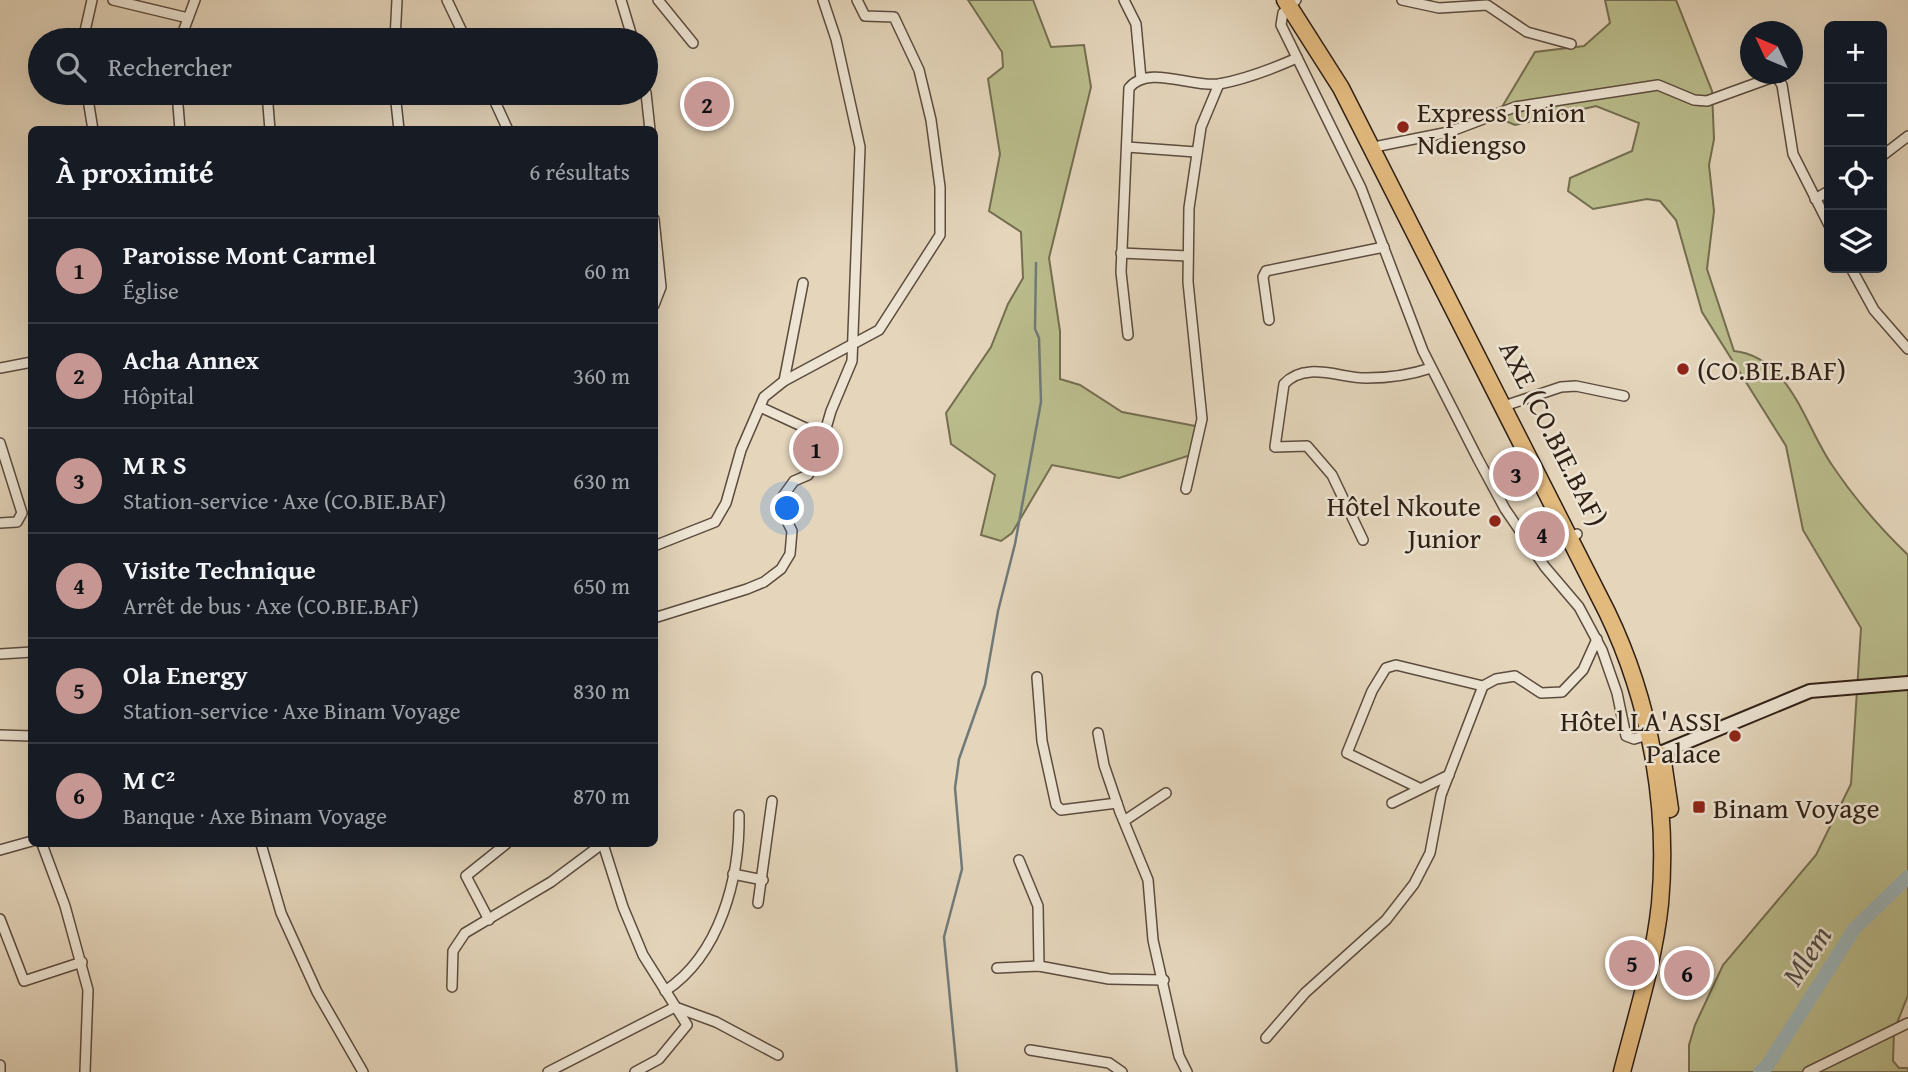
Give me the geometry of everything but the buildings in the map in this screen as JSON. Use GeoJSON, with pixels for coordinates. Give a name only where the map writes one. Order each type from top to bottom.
{"type":"FeatureCollection","features":[{"type":"Feature","properties":{"kind":"highway","name":"AXE (CO.BIE.BAF)"},"geometry":{"type":"LineString","coordinates":[[1292,1],[1325,61],[1359,113],[1477,352],[1637,659],[1657,754]]}},
{"type":"Feature","properties":{"kind":"highway","name":"AXE (CO.BIE.BAF)"},"geometry":{"type":"LineString","coordinates":[[1574,536],[1623,646],[1636,682],[1648,735],[1657,754]]}},
{"type":"Feature","properties":{"kind":"highway"},"geometry":{"type":"LineString","coordinates":[[1631,1072],[1661,927],[1663,845],[1657,754]]}},
{"type":"Feature","properties":{"kind":"highway"},"geometry":{"type":"LineString","coordinates":[[1622,1072],[1648,987]]}},
{"type":"Feature","properties":{"kind":"street"},"geometry":{"type":"LineString","coordinates":[[86,28],[92,0]]}},
{"type":"Feature","properties":{"kind":"street"},"geometry":{"type":"LineString","coordinates":[[113,0],[188,18]]}},
{"type":"Feature","properties":{"kind":"street"},"geometry":{"type":"LineString","coordinates":[[184,28],[195,0]]}},
{"type":"Feature","properties":{"kind":"street"},"geometry":{"type":"LineString","coordinates":[[396,28],[397,0]]}},
{"type":"Feature","properties":{"kind":"street"},"geometry":{"type":"LineString","coordinates":[[447,0],[460,28]]}},
{"type":"Feature","properties":{"kind":"street"},"geometry":{"type":"LineString","coordinates":[[621,0],[629,28]]}},
{"type":"Feature","properties":{"kind":"street"},"geometry":{"type":"LineString","coordinates":[[658,0],[693,43]]}},
{"type":"Feature","properties":{"kind":"street"},"geometry":{"type":"LineString","coordinates":[[658,617],[764,582],[781,569],[790,554],[792,531],[780,509],[781,499],[794,481],[808,475],[852,361],[860,148],[836,39],[823,0]]}},
{"type":"Feature","properties":{"kind":"street"},"geometry":{"type":"LineString","coordinates":[[658,545],[708,527],[720,515],[741,450],[764,397],[784,381],[879,330],[890,317],[915,271],[933,251],[940,236],[941,216],[931,120],[911,51],[894,18],[865,16],[857,0]]}},
{"type":"Feature","properties":{"kind":"street"},"geometry":{"type":"LineString","coordinates":[[1124,0],[1136,24],[1141,79]]}},
{"type":"Feature","properties":{"kind":"street"},"geometry":{"type":"LineString","coordinates":[[1402,0],[1439,8],[1487,5],[1528,32],[1571,44]]}},
{"type":"Feature","properties":{"kind":"street"},"geometry":{"type":"LineString","coordinates":[[1292,1],[1280,18],[1281,25],[1361,188],[1431,368],[1505,509],[1545,567],[1579,607],[1597,639],[1613,679],[1626,736],[1634,739],[1648,735]]}},
{"type":"Feature","properties":{"kind":"street"},"geometry":{"type":"LineString","coordinates":[[1129,335],[1123,299],[1121,253],[1129,88],[1141,79],[1219,84],[1267,71],[1297,58]]}},
{"type":"Feature","properties":{"kind":"street"},"geometry":{"type":"LineString","coordinates":[[1376,148],[1449,132],[1515,107],[1658,85],[1695,100],[1707,101],[1776,76],[1782,85],[1793,154],[1824,216]]}},
{"type":"Feature","properties":{"kind":"street"},"geometry":{"type":"LineString","coordinates":[[1186,489],[1202,419],[1197,391],[1188,256],[1189,208],[1196,152],[1205,112],[1219,84]]}},
{"type":"Feature","properties":{"kind":"street"},"geometry":{"type":"LineString","coordinates":[[89,105],[92,126]]}},
{"type":"Feature","properties":{"kind":"street"},"geometry":{"type":"LineString","coordinates":[[178,105],[180,126]]}},
{"type":"Feature","properties":{"kind":"street"},"geometry":{"type":"LineString","coordinates":[[268,105],[270,126]]}},
{"type":"Feature","properties":{"kind":"street"},"geometry":{"type":"LineString","coordinates":[[396,105],[399,126]]}},
{"type":"Feature","properties":{"kind":"street"},"geometry":{"type":"LineString","coordinates":[[497,105],[506,126]]}},
{"type":"Feature","properties":{"kind":"street"},"geometry":{"type":"LineString","coordinates":[[647,105],[650,126]]}},
{"type":"Feature","properties":{"kind":"street"},"geometry":{"type":"LineString","coordinates":[[1887,152],[1908,136]]}},
{"type":"Feature","properties":{"kind":"street"},"geometry":{"type":"LineString","coordinates":[[1127,147],[1196,152]]}},
{"type":"Feature","properties":{"kind":"street"},"geometry":{"type":"LineString","coordinates":[[1815,199],[1824,194]]}},
{"type":"Feature","properties":{"kind":"street"},"geometry":{"type":"LineString","coordinates":[[1269,320],[1263,277],[1266,271],[1384,247]]}},
{"type":"Feature","properties":{"kind":"street"},"geometry":{"type":"LineString","coordinates":[[1121,253],[1188,256]]}},
{"type":"Feature","properties":{"kind":"street"},"geometry":{"type":"LineString","coordinates":[[658,258],[661,287],[658,295]]}},
{"type":"Feature","properties":{"kind":"street"},"geometry":{"type":"LineString","coordinates":[[1855,273],[1874,310],[1908,349]]}},
{"type":"Feature","properties":{"kind":"street"},"geometry":{"type":"LineString","coordinates":[[784,381],[803,283]]}},
{"type":"Feature","properties":{"kind":"street"},"geometry":{"type":"LineString","coordinates":[[0,368],[28,364]]}},
{"type":"Feature","properties":{"kind":"street"},"geometry":{"type":"LineString","coordinates":[[1363,540],[1332,475],[1307,446],[1275,447],[1284,384],[1290,378],[1312,372],[1340,372],[1366,378],[1399,376],[1431,368]]}},
{"type":"Feature","properties":{"kind":"street"},"geometry":{"type":"LineString","coordinates":[[1505,405],[1570,386],[1624,397]]}},
{"type":"Feature","properties":{"kind":"street"},"geometry":{"type":"LineString","coordinates":[[760,407],[823,436]]}},
{"type":"Feature","properties":{"kind":"street"},"geometry":{"type":"LineString","coordinates":[[0,443],[22,513],[17,522],[0,523]]}},
{"type":"Feature","properties":{"kind":"street"},"geometry":{"type":"LineString","coordinates":[[1539,555],[1574,536]]}},
{"type":"Feature","properties":{"kind":"street"},"geometry":{"type":"LineString","coordinates":[[1266,1038],[1305,993],[1386,920],[1414,884],[1430,853],[1439,803],[1483,686],[1496,679],[1515,676],[1541,693],[1562,692],[1583,670],[1597,639]]}},
{"type":"Feature","properties":{"kind":"street"},"geometry":{"type":"LineString","coordinates":[[0,654],[28,652]]}},
{"type":"Feature","properties":{"kind":"street"},"geometry":{"type":"LineString","coordinates":[[1419,788],[1347,753],[1376,682],[1391,665],[1483,686]]}},
{"type":"Feature","properties":{"kind":"street"},"geometry":{"type":"LineString","coordinates":[[1037,677],[1042,741],[1056,804],[1061,810],[1069,811],[1117,803]]}},
{"type":"Feature","properties":{"kind":"street"},"geometry":{"type":"LineString","coordinates":[[1613,679],[1636,682]]}},
{"type":"Feature","properties":{"kind":"street"},"geometry":{"type":"LineString","coordinates":[[1657,754],[1810,691],[1908,683]]}},
{"type":"Feature","properties":{"kind":"street"},"geometry":{"type":"LineString","coordinates":[[1098,733],[1117,803],[1148,880],[1153,940],[1179,1056],[1187,1072]]}},
{"type":"Feature","properties":{"kind":"street"},"geometry":{"type":"LineString","coordinates":[[0,735],[28,736]]}},
{"type":"Feature","properties":{"kind":"street"},"geometry":{"type":"LineString","coordinates":[[1392,803],[1449,775]]}},
{"type":"Feature","properties":{"kind":"street"},"geometry":{"type":"LineString","coordinates":[[1124,821],[1166,793]]}},
{"type":"Feature","properties":{"kind":"street"},"geometry":{"type":"LineString","coordinates":[[758,903],[772,801]]}},
{"type":"Feature","properties":{"kind":"street"},"geometry":{"type":"LineString","coordinates":[[665,992],[678,983],[711,940],[722,919],[740,840],[739,815]]}},
{"type":"Feature","properties":{"kind":"street"},"geometry":{"type":"LineString","coordinates":[[0,850],[28,842]]}},
{"type":"Feature","properties":{"kind":"street"},"geometry":{"type":"LineString","coordinates":[[43,847],[82,962],[88,990],[85,1072]]}},
{"type":"Feature","properties":{"kind":"street"},"geometry":{"type":"LineString","coordinates":[[262,847],[281,913],[317,992],[363,1072]]}},
{"type":"Feature","properties":{"kind":"street"},"geometry":{"type":"LineString","coordinates":[[489,920],[466,876],[502,847]]}},
{"type":"Feature","properties":{"kind":"street"},"geometry":{"type":"LineString","coordinates":[[452,987],[453,951],[457,941],[465,933],[551,883],[599,847]]}},
{"type":"Feature","properties":{"kind":"street"},"geometry":{"type":"LineString","coordinates":[[604,847],[633,934],[687,1025],[682,1035],[659,1059],[635,1072]]}},
{"type":"Feature","properties":{"kind":"street"},"geometry":{"type":"LineString","coordinates":[[1019,860],[1038,905],[1039,966]]}},
{"type":"Feature","properties":{"kind":"street"},"geometry":{"type":"LineString","coordinates":[[733,874],[762,880]]}},
{"type":"Feature","properties":{"kind":"street"},"geometry":{"type":"LineString","coordinates":[[0,919],[24,981],[82,962]]}},
{"type":"Feature","properties":{"kind":"street"},"geometry":{"type":"LineString","coordinates":[[997,968],[1039,966],[1109,979],[1164,980]]}},
{"type":"Feature","properties":{"kind":"street"},"geometry":{"type":"LineString","coordinates":[[548,1072],[675,1007],[716,1021],[778,1055]]}},
{"type":"Feature","properties":{"kind":"street"},"geometry":{"type":"LineString","coordinates":[[1808,1072],[1908,1023]]}},
{"type":"Feature","properties":{"kind":"street"},"geometry":{"type":"LineString","coordinates":[[1030,1050],[1109,1063],[1122,1072]]}},
{"type":"Feature","properties":{"kind":"street"},"geometry":{"type":"LineString","coordinates":[[0,1065],[0,1071]]}},
{"type":"Feature","properties":{"kind":"green space"},"geometry":{"type":"Polygon","coordinates":[[[968,0],[1033,0],[1051,47],[1084,45],[1091,87],[1049,258],[1060,331],[1060,379],[1080,385],[1122,412],[1201,427],[1194,454],[1119,478],[1052,465],[1012,533],[1001,541],[981,535],[995,475],[951,444],[946,413],[991,347],[1008,304],[1023,278],[1021,232],[989,211],[1000,154],[988,79],[1003,67],[1002,52],[968,0]]]}},
{"type":"Feature","properties":{"kind":"green space"},"geometry":{"type":"Polygon","coordinates":[[[1605,0],[1676,0],[1712,91],[1714,139],[1709,165],[1714,211],[1707,269],[1734,351],[1753,356],[1769,366],[1782,379],[1840,477],[1867,512],[1908,555],[1908,995],[1894,1031],[1893,1061],[1899,1068],[1908,1068],[1908,1072],[1689,1072],[1689,1045],[1695,1025],[1723,965],[1816,855],[1851,784],[1861,628],[1803,530],[1786,446],[1702,312],[1676,220],[1660,201],[1647,199],[1593,209],[1568,191],[1570,178],[1632,151],[1639,123],[1596,106],[1515,125],[1496,117],[1535,52],[1584,46],[1610,23],[1605,0]]]}},
{"type":"Feature","properties":{"kind":"waterway"},"geometry":{"type":"LineString","coordinates":[[957,1072],[944,937],[962,869],[955,788],[959,759],[985,685],[1041,402],[1039,338],[1035,329],[1036,263]]}},
{"type":"Feature","properties":{"kind":"waterway","name":"Mlem"},"geometry":{"type":"LineString","coordinates":[[1760,1072],[1767,1066],[1855,928],[1908,877]]}},
{"type":"Feature","properties":{"kind":"place","name":"Acha Annex"},"geometry":{"type":"Point","coordinates":[707,104]}},
{"type":"Feature","properties":{"kind":"place","name":"Express Union Ndiengso"},"geometry":{"type":"Point","coordinates":[1403,127]}},
{"type":"Feature","properties":{"kind":"place","name":"(CO.BIE.BAF)"},"geometry":{"type":"Point","coordinates":[1683,369]}},
{"type":"Feature","properties":{"kind":"place","name":"Paroisse Mont Carmel"},"geometry":{"type":"Point","coordinates":[816,449]}},
{"type":"Feature","properties":{"kind":"place","name":"M R S"},"geometry":{"type":"Point","coordinates":[1516,474]}},
{"type":"Feature","properties":{"kind":"place","name":"Hôtel Nkoute Junior"},"geometry":{"type":"Point","coordinates":[1495,521]}},
{"type":"Feature","properties":{"kind":"place","name":"Visite Technique"},"geometry":{"type":"Point","coordinates":[1542,534]}},
{"type":"Feature","properties":{"kind":"place","name":"Hôtel LA'ASSI Palace"},"geometry":{"type":"Point","coordinates":[1735,736]}},
{"type":"Feature","properties":{"kind":"place","name":"Binam Voyage"},"geometry":{"type":"Point","coordinates":[1699,807]}},
{"type":"Feature","properties":{"kind":"place","name":"Ola Energy"},"geometry":{"type":"Point","coordinates":[1632,963]}},
{"type":"Feature","properties":{"kind":"place","name":"M C²"},"geometry":{"type":"Point","coordinates":[1687,973]}}]}
